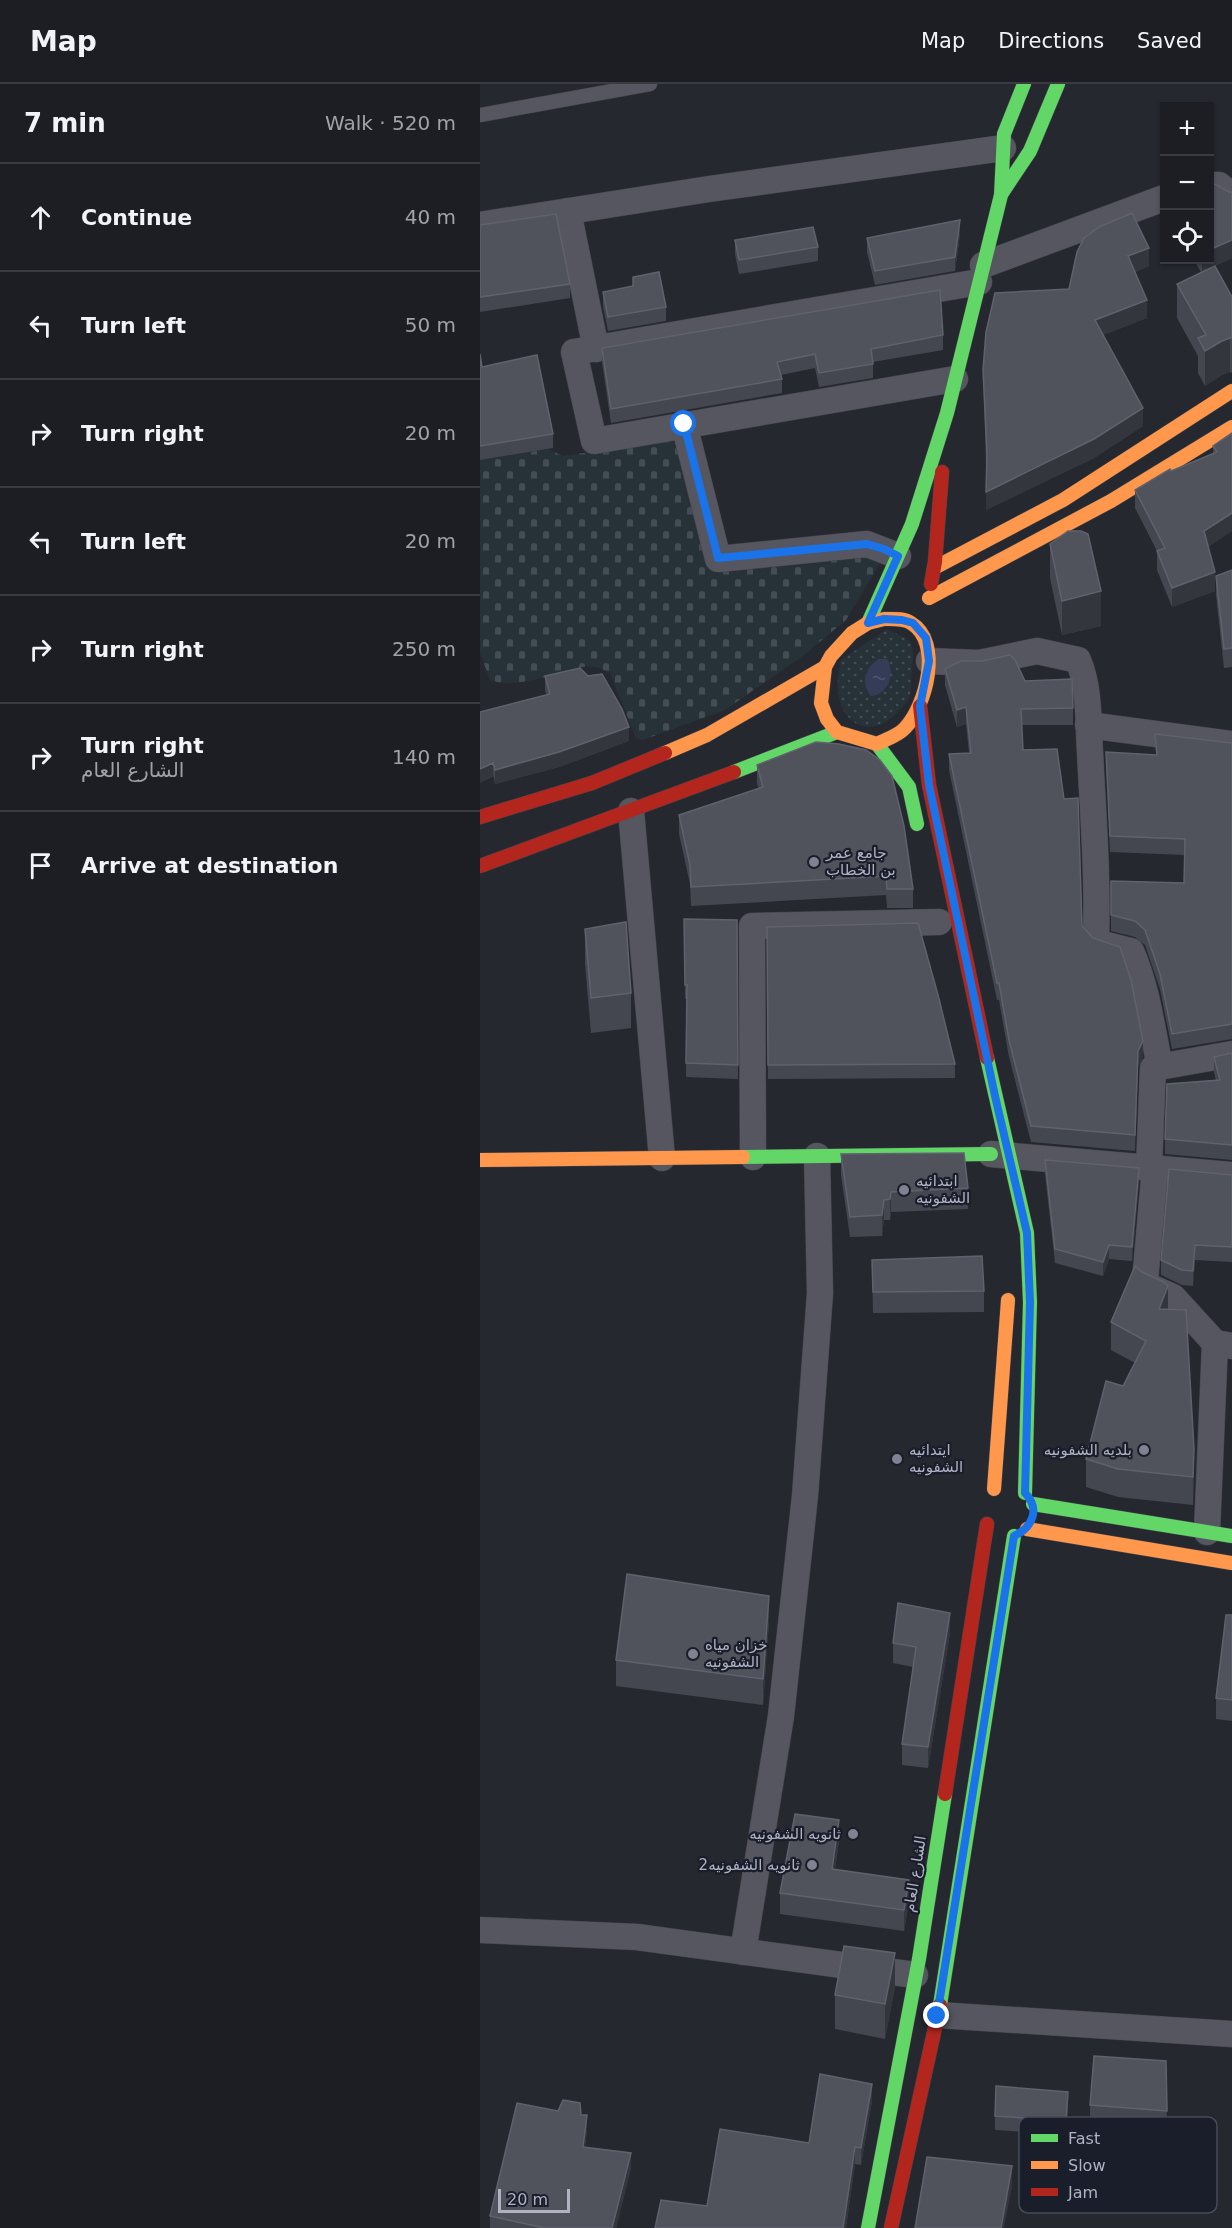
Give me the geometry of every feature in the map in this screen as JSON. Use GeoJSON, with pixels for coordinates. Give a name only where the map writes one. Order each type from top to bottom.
{"type":"FeatureCollection","features":[{"type":"Feature","properties":{"kind":"main road"},"geometry":{"type":"LineString","coordinates":[[868,623],[912,524],[947,413],[1001,195],[1004,134],[1024,84]]}},
{"type":"Feature","properties":{"kind":"main road"},"geometry":{"type":"LineString","coordinates":[[1001,195],[1030,151],[1058,84]]}},
{"type":"Feature","properties":{"kind":"main road"},"geometry":{"type":"LineString","coordinates":[[934,568],[1063,500],[1232,392]]}},
{"type":"Feature","properties":{"kind":"main road"},"geometry":{"type":"LineString","coordinates":[[947,413],[934,568],[928,608],[928,650],[920,706],[929,785],[996,1156],[1027,1233],[1030,1302],[1014,1492]]}},
{"type":"Feature","properties":{"kind":"main road"},"geometry":{"type":"LineString","coordinates":[[928,608],[1232,427]]}},
{"type":"Feature","properties":{"kind":"main road"},"geometry":{"type":"LineString","coordinates":[[921,841],[909,787],[877,744],[837,732],[827,719],[821,702],[825,667],[831,656],[852,633],[868,623],[884,619],[913,623],[928,650]]}},
{"type":"Feature","properties":{"kind":"main road"},"geometry":{"type":"LineString","coordinates":[[480,817],[592,783],[707,735],[825,667]]}},
{"type":"Feature","properties":{"kind":"main road"},"geometry":{"type":"LineString","coordinates":[[877,744],[904,729],[920,706]]}},
{"type":"Feature","properties":{"kind":"main road"},"geometry":{"type":"LineString","coordinates":[[480,866],[837,732]]}},
{"type":"Feature","properties":{"kind":"main road"},"geometry":{"type":"LineString","coordinates":[[480,1160],[996,1156]]}},
{"type":"Feature","properties":{"kind":"main road"},"geometry":{"type":"LineString","coordinates":[[1008,1287],[1004,1377],[1014,1492],[1033,1518],[1027,1529],[1014,1536],[999,1534],[987,1524],[984,1506],[1014,1492],[1232,1536]]}},
{"type":"Feature","properties":{"kind":"main road","name":"الشارع العام"},"geometry":{"type":"LineString","coordinates":[[868,2228],[915,1975],[987,1524]]}},
{"type":"Feature","properties":{"kind":"main road"},"geometry":{"type":"LineString","coordinates":[[1027,1529],[1232,1563]]}},
{"type":"Feature","properties":{"kind":"main road"},"geometry":{"type":"LineString","coordinates":[[891,2228],[938,2015],[1014,1536]]}},
{"type":"Feature","properties":{"kind":"street"},"geometry":{"type":"LineString","coordinates":[[480,225],[1003,148]]}},
{"type":"Feature","properties":{"kind":"street"},"geometry":{"type":"LineString","coordinates":[[1214,185],[1219,185],[1232,196]]}},
{"type":"Feature","properties":{"kind":"street"},"geometry":{"type":"LineString","coordinates":[[955,379],[594,441],[574,352],[981,273],[1160,200]]}},
{"type":"Feature","properties":{"kind":"street"},"geometry":{"type":"LineString","coordinates":[[568,211],[596,349]]}},
{"type":"Feature","properties":{"kind":"street"},"geometry":{"type":"LineString","coordinates":[[684,424],[718,558],[867,544],[898,556]]}},
{"type":"Feature","properties":{"kind":"street"},"geometry":{"type":"LineString","coordinates":[[928,650],[979,663],[1037,651],[1078,660],[1085,674],[1097,883],[1096,937],[1103,944],[1131,951],[1137,964],[1149,1011],[1160,1067]]}},
{"type":"Feature","properties":{"kind":"street"},"geometry":{"type":"LineString","coordinates":[[1088,725],[1232,744]]}},
{"type":"Feature","properties":{"kind":"street"},"geometry":{"type":"LineString","coordinates":[[631,811],[662,1158]]}},
{"type":"Feature","properties":{"kind":"street"},"geometry":{"type":"LineString","coordinates":[[753,1157],[752,926],[938,921]]}},
{"type":"Feature","properties":{"kind":"street"},"geometry":{"type":"LineString","coordinates":[[1207,1532],[1223,1345],[1173,1297],[1148,1286],[1145,1281],[1152,1168],[1153,1068],[1232,1054]]}},
{"type":"Feature","properties":{"kind":"street"},"geometry":{"type":"LineString","coordinates":[[743,1952],[781,1716],[805,1496],[820,1293],[817,1156]]}},
{"type":"Feature","properties":{"kind":"street"},"geometry":{"type":"LineString","coordinates":[[996,1156],[1232,1175]]}},
{"type":"Feature","properties":{"kind":"street"},"geometry":{"type":"LineString","coordinates":[[480,1930],[637,1937],[915,1975]]}},
{"type":"Feature","properties":{"kind":"street"},"geometry":{"type":"LineString","coordinates":[[938,2015],[1232,2034]]}},
{"type":"Feature","properties":{"kind":"lane"},"geometry":{"type":"LineString","coordinates":[[480,115],[650,84]]}},
{"type":"Feature","properties":{"kind":"green space"},"geometry":{"type":"Polygon","coordinates":[[[676,440],[711,564],[873,552],[882,560],[846,620],[804,655],[725,710],[643,740],[636,738],[610,673],[597,667],[587,666],[524,682],[500,683],[490,680],[480,653],[480,460],[548,449],[563,456],[676,440]]]}},
{"type":"Feature","properties":{"kind":"green space"},"geometry":{"type":"Polygon","coordinates":[[[887,629],[902,636],[912,647],[910,695],[908,701],[890,719],[873,727],[866,727],[852,720],[842,706],[838,687],[841,660],[887,629]]]}},
{"type":"Feature","properties":{"kind":"water"},"geometry":{"type":"Polygon","coordinates":[[[879,659],[887,659],[890,665],[889,682],[882,692],[871,696],[865,681],[867,671],[879,659]]]}},
{"type":"Feature","properties":{"kind":"building"},"geometry":{"type":"Polygon","coordinates":[[[1214,184],[1232,192],[1232,240],[1214,248],[1214,184]]]}},
{"type":"Feature","properties":{"kind":"building"},"geometry":{"type":"Polygon","coordinates":[[[1132,213],[1149,248],[1128,256],[1147,300],[1095,320],[1143,408],[1094,439],[986,492],[987,453],[983,370],[986,332],[995,293],[1069,289],[1077,252],[1084,238],[1099,227],[1132,213]]]}},
{"type":"Feature","properties":{"kind":"building"},"geometry":{"type":"Polygon","coordinates":[[[556,214],[570,284],[480,297],[480,225],[556,214]]]}},
{"type":"Feature","properties":{"kind":"building"},"geometry":{"type":"Polygon","coordinates":[[[960,220],[955,257],[875,271],[867,238],[960,220]]]}},
{"type":"Feature","properties":{"kind":"building"},"geometry":{"type":"Polygon","coordinates":[[[813,227],[818,247],[739,260],[735,240],[813,227]]]}},
{"type":"Feature","properties":{"kind":"building"},"geometry":{"type":"Polygon","coordinates":[[[1215,266],[1232,297],[1232,338],[1205,351],[1198,338],[1206,335],[1177,284],[1215,266]]]}},
{"type":"Feature","properties":{"kind":"building"},"geometry":{"type":"Polygon","coordinates":[[[659,272],[666,307],[608,317],[603,292],[633,286],[633,277],[659,272]]]}},
{"type":"Feature","properties":{"kind":"building"},"geometry":{"type":"Polygon","coordinates":[[[940,290],[943,335],[871,349],[873,364],[819,373],[815,354],[777,362],[782,379],[611,409],[602,348],[940,290]]]}},
{"type":"Feature","properties":{"kind":"building"},"geometry":{"type":"Polygon","coordinates":[[[480,354],[482,367],[537,355],[553,434],[480,446],[480,354]]]}},
{"type":"Feature","properties":{"kind":"building"},"geometry":{"type":"Polygon","coordinates":[[[1232,433],[1232,513],[1204,531],[1215,572],[1172,588],[1157,551],[1165,548],[1135,490],[1170,469],[1171,471],[1217,452],[1213,446],[1232,433]]]}},
{"type":"Feature","properties":{"kind":"building"},"geometry":{"type":"Polygon","coordinates":[[[1068,531],[1081,531],[1088,534],[1101,591],[1062,601],[1050,544],[1068,531]]]}},
{"type":"Feature","properties":{"kind":"building"},"geometry":{"type":"Polygon","coordinates":[[[1232,570],[1232,648],[1224,649],[1216,576],[1232,570]]]}},
{"type":"Feature","properties":{"kind":"building"},"geometry":{"type":"Polygon","coordinates":[[[1010,655],[1015,660],[1025,681],[1072,679],[1073,708],[1021,709],[1023,750],[1057,749],[1064,799],[1078,798],[1082,926],[1093,938],[1120,947],[1131,980],[1143,1041],[1138,1051],[1135,1135],[1031,1126],[1009,1040],[999,983],[997,983],[949,754],[971,753],[966,707],[957,710],[945,669],[961,661],[982,661],[1010,655]]]}},
{"type":"Feature","properties":{"kind":"building"},"geometry":{"type":"Polygon","coordinates":[[[580,668],[588,676],[602,674],[622,709],[629,727],[559,752],[495,770],[493,763],[480,769],[480,712],[550,694],[545,676],[580,668]]]}},
{"type":"Feature","properties":{"kind":"building"},"geometry":{"type":"Polygon","coordinates":[[[1155,734],[1232,743],[1232,1024],[1172,1034],[1160,974],[1145,930],[1135,921],[1111,915],[1111,881],[1184,883],[1185,839],[1110,836],[1106,752],[1157,755],[1155,734]]]}},
{"type":"Feature","properties":{"kind":"building"},"geometry":{"type":"Polygon","coordinates":[[[816,742],[866,750],[880,760],[892,776],[904,826],[913,889],[887,889],[886,876],[691,887],[690,865],[679,815],[763,787],[757,765],[816,742]]]}},
{"type":"Feature","properties":{"kind":"building"},"geometry":{"type":"Polygon","coordinates":[[[684,919],[737,920],[738,1065],[686,1063],[687,985],[685,985],[684,919]]]}},
{"type":"Feature","properties":{"kind":"building"},"geometry":{"type":"Polygon","coordinates":[[[626,922],[631,993],[591,998],[585,929],[626,922]]]}},
{"type":"Feature","properties":{"kind":"building"},"geometry":{"type":"Polygon","coordinates":[[[918,923],[955,1064],[768,1065],[767,927],[918,923]]]}},
{"type":"Feature","properties":{"kind":"building"},"geometry":{"type":"Polygon","coordinates":[[[1232,1053],[1232,1145],[1165,1139],[1167,1084],[1220,1080],[1214,1057],[1232,1053]]]}},
{"type":"Feature","properties":{"kind":"building"},"geometry":{"type":"Polygon","coordinates":[[[964,1153],[968,1188],[891,1192],[890,1199],[884,1200],[882,1215],[850,1217],[841,1154],[964,1153]]]}},
{"type":"Feature","properties":{"kind":"building"},"geometry":{"type":"Polygon","coordinates":[[[1045,1160],[1139,1168],[1132,1247],[1109,1245],[1103,1262],[1055,1249],[1045,1160]]]}},
{"type":"Feature","properties":{"kind":"building"},"geometry":{"type":"Polygon","coordinates":[[[1169,1169],[1232,1175],[1232,1247],[1195,1245],[1193,1271],[1182,1270],[1161,1260],[1169,1169]]]}},
{"type":"Feature","properties":{"kind":"building"},"geometry":{"type":"Polygon","coordinates":[[[982,1256],[984,1291],[873,1292],[872,1260],[982,1256]]]}},
{"type":"Feature","properties":{"kind":"building","name":"بلديه الشفونيه"},"geometry":{"type":"Polygon","coordinates":[[[1135,1266],[1168,1286],[1159,1309],[1186,1310],[1194,1449],[1193,1477],[1118,1469],[1086,1459],[1106,1381],[1123,1386],[1146,1341],[1111,1322],[1135,1266]]]}},
{"type":"Feature","properties":{"kind":"building","name":"خزان مياه الشفونيه"},"geometry":{"type":"Polygon","coordinates":[[[627,1574],[769,1596],[763,1679],[616,1660],[627,1574]]]}},
{"type":"Feature","properties":{"kind":"building"},"geometry":{"type":"Polygon","coordinates":[[[898,1603],[950,1613],[928,1747],[902,1744],[916,1647],[893,1643],[898,1603]]]}},
{"type":"Feature","properties":{"kind":"building"},"geometry":{"type":"Polygon","coordinates":[[[1226,1615],[1232,1615],[1232,1700],[1216,1698],[1226,1615]]]}},
{"type":"Feature","properties":{"kind":"building"},"geometry":{"type":"Polygon","coordinates":[[[795,1814],[839,1820],[832,1869],[909,1880],[904,1910],[780,1893],[795,1814]]]}},
{"type":"Feature","properties":{"kind":"building"},"geometry":{"type":"Polygon","coordinates":[[[844,1946],[895,1953],[885,2004],[835,1995],[844,1946]]]}},
{"type":"Feature","properties":{"kind":"building"},"geometry":{"type":"Polygon","coordinates":[[[1094,2056],[1166,2061],[1167,2111],[1090,2105],[1094,2056]]]}},
{"type":"Feature","properties":{"kind":"building"},"geometry":{"type":"Polygon","coordinates":[[[820,2074],[872,2084],[861,2148],[855,2147],[843,2228],[655,2228],[661,2200],[707,2206],[720,2129],[809,2143],[820,2074]]]}},
{"type":"Feature","properties":{"kind":"building"},"geometry":{"type":"Polygon","coordinates":[[[996,2086],[1068,2092],[1066,2117],[995,2116],[996,2086]]]}},
{"type":"Feature","properties":{"kind":"building"},"geometry":{"type":"Polygon","coordinates":[[[563,2100],[580,2103],[581,2115],[587,2115],[583,2147],[631,2153],[612,2228],[545,2228],[490,2216],[517,2103],[558,2111],[563,2100]]]}},
{"type":"Feature","properties":{"kind":"building"},"geometry":{"type":"Polygon","coordinates":[[[927,2157],[1012,2166],[1001,2228],[915,2228],[927,2157]]]}},
{"type":"Feature","properties":{"kind":"traffic: fast"},"geometry":{"type":"LineString","coordinates":[[868,623],[912,524],[947,413],[1001,195],[1004,134],[1024,84]]}},
{"type":"Feature","properties":{"kind":"traffic: fast"},"geometry":{"type":"LineString","coordinates":[[1002,193],[1030,151],[1058,84]]}},
{"type":"Feature","properties":{"kind":"traffic: fast"},"geometry":{"type":"LineString","coordinates":[[734,772],[837,732]]}},
{"type":"Feature","properties":{"kind":"traffic: fast"},"geometry":{"type":"LineString","coordinates":[[877,744],[909,787],[917,824]]}},
{"type":"Feature","properties":{"kind":"traffic: fast"},"geometry":{"type":"LineString","coordinates":[[987,1058],[1027,1233],[1030,1302],[1025,1493]]}},
{"type":"Feature","properties":{"kind":"traffic: fast"},"geometry":{"type":"LineString","coordinates":[[743,1157],[991,1154]]}},
{"type":"Feature","properties":{"kind":"traffic: fast"},"geometry":{"type":"LineString","coordinates":[[1033,1504],[1232,1536]]}},
{"type":"Feature","properties":{"kind":"traffic: fast"},"geometry":{"type":"LineString","coordinates":[[940,2005],[1014,1536]]}},
{"type":"Feature","properties":{"kind":"traffic: fast"},"geometry":{"type":"LineString","coordinates":[[868,2228],[919,1959],[945,1794]]}},
{"type":"Feature","properties":{"kind":"traffic: slow"},"geometry":{"type":"LineString","coordinates":[[934,568],[1063,500],[1232,391]]}},
{"type":"Feature","properties":{"kind":"traffic: slow"},"geometry":{"type":"LineString","coordinates":[[929,598],[1111,501],[1232,427]]}},
{"type":"Feature","properties":{"kind":"traffic: slow"},"geometry":{"type":"LineString","coordinates":[[884,619],[905,620],[911,623],[921,632],[927,644],[929,659],[925,690],[913,718],[899,733],[877,744],[837,732],[827,719],[821,703],[825,667],[831,656],[852,633],[868,623],[884,619]]}},
{"type":"Feature","properties":{"kind":"traffic: slow"},"geometry":{"type":"LineString","coordinates":[[665,753],[707,735],[825,667]]}},
{"type":"Feature","properties":{"kind":"traffic: slow"},"geometry":{"type":"LineString","coordinates":[[480,1160],[743,1157]]}},
{"type":"Feature","properties":{"kind":"traffic: slow"},"geometry":{"type":"LineString","coordinates":[[994,1489],[1008,1300]]}},
{"type":"Feature","properties":{"kind":"traffic: slow"},"geometry":{"type":"LineString","coordinates":[[1027,1529],[1232,1563]]}},
{"type":"Feature","properties":{"kind":"traffic: jam"},"geometry":{"type":"LineString","coordinates":[[931,584],[935,562],[942,472]]}},
{"type":"Feature","properties":{"kind":"traffic: jam"},"geometry":{"type":"LineString","coordinates":[[920,706],[929,785],[987,1058]]}},
{"type":"Feature","properties":{"kind":"traffic: jam"},"geometry":{"type":"LineString","coordinates":[[480,817],[592,783],[665,753]]}},
{"type":"Feature","properties":{"kind":"traffic: jam"},"geometry":{"type":"LineString","coordinates":[[480,866],[734,772]]}},
{"type":"Feature","properties":{"kind":"traffic: jam"},"geometry":{"type":"LineString","coordinates":[[945,1794],[987,1524]]}},
{"type":"Feature","properties":{"kind":"traffic: jam"},"geometry":{"type":"LineString","coordinates":[[891,2228],[940,2005]]}},
{"type":"Feature","properties":{"kind":"place","name":"جامع عمر بن الخطاب"},"geometry":{"type":"Point","coordinates":[814,862]}},
{"type":"Feature","properties":{"kind":"place","name":"ابتدائيه الشفونيه"},"geometry":{"type":"Point","coordinates":[904,1190]}},
{"type":"Feature","properties":{"kind":"place","name":"بلديه الشفونيه"},"geometry":{"type":"Point","coordinates":[1144,1450]}},
{"type":"Feature","properties":{"kind":"place","name":"ايتدائيه الشفونيه"},"geometry":{"type":"Point","coordinates":[897,1459]}},
{"type":"Feature","properties":{"kind":"place","name":"خزان مياه الشفونيه"},"geometry":{"type":"Point","coordinates":[693,1654]}},
{"type":"Feature","properties":{"kind":"place","name":"ثانويه الشفونيه"},"geometry":{"type":"Point","coordinates":[853,1834]}},
{"type":"Feature","properties":{"kind":"place","name":"ثانويه الشفونيه2"},"geometry":{"type":"Point","coordinates":[812,1865]}},
{"type":"Feature","properties":{"kind":"route"},"geometry":{"type":"LineString","coordinates":[[684,424],[718,558],[867,544],[898,556],[868,623],[884,619],[902,620],[913,623],[926,638],[929,661],[920,706],[929,785],[995,1096],[1027,1233],[1030,1302],[1025,1493],[1031,1500],[1034,1511],[1027,1529],[1014,1536],[937,2016]]}}]}
